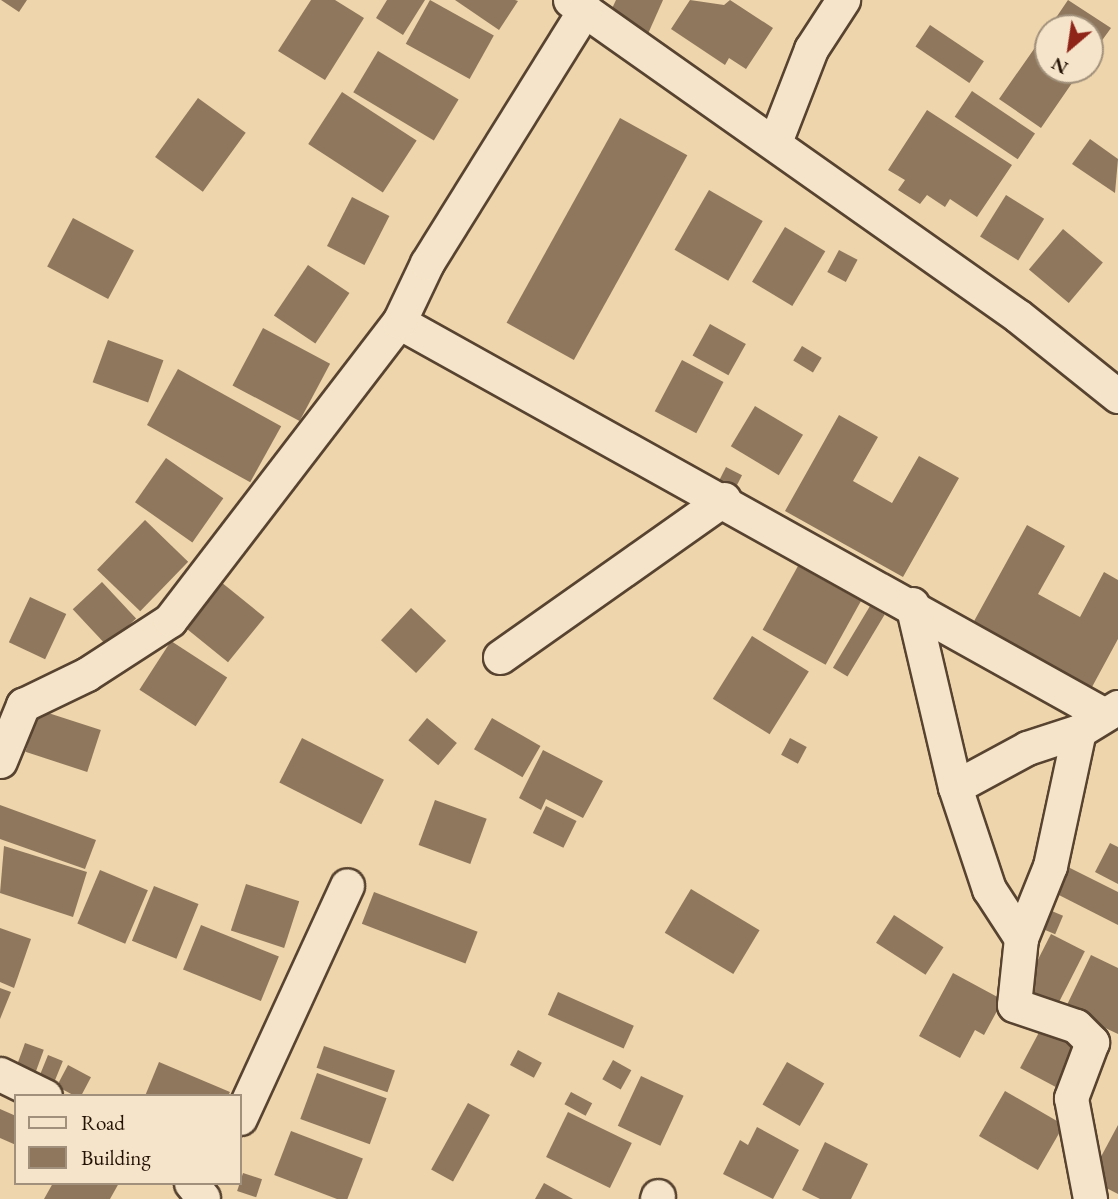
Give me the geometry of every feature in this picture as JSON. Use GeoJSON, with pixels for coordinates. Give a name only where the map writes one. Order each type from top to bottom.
{"type":"FeatureCollection","features":[{"type":"Feature","properties":{"kind":"street"},"geometry":{"type":"LineString","coordinates":[[775,142],[811,49],[843,0]]}},
{"type":"Feature","properties":{"kind":"street"},"geometry":{"type":"LineString","coordinates":[[0,761],[23,705],[87,674],[170,620],[398,322],[427,263],[577,5],[775,142],[1018,316],[1118,396]]}},
{"type":"Feature","properties":{"kind":"street"},"geometry":{"type":"LineString","coordinates":[[398,322],[912,604],[1099,717]]}},
{"type":"Feature","properties":{"kind":"street"},"geometry":{"type":"LineString","coordinates":[[500,657],[724,499]]}},
{"type":"Feature","properties":{"kind":"street"},"geometry":{"type":"LineString","coordinates":[[912,604],[955,787],[989,889],[1021,938]]}},
{"type":"Feature","properties":{"kind":"street"},"geometry":{"type":"LineString","coordinates":[[955,787],[1027,748],[1099,717]]}},
{"type":"Feature","properties":{"kind":"street"},"geometry":{"type":"LineString","coordinates":[[1090,1199],[1071,1098],[1092,1042],[1076,1026],[1014,1005],[1021,938],[1049,866],[1099,717]]}},
{"type":"Feature","properties":{"kind":"street"},"geometry":{"type":"LineString","coordinates":[[242,1114],[348,885]]}},
{"type":"Feature","properties":{"kind":"street"},"geometry":{"type":"LineString","coordinates":[[0,1074],[41,1094]]}},
{"type":"Feature","properties":{"kind":"building"},"geometry":{"type":"Polygon","coordinates":[[[1,0],[27,0],[19,12],[1,0]]]}},
{"type":"Feature","properties":{"kind":"building"},"geometry":{"type":"Polygon","coordinates":[[[311,0],[335,0],[364,18],[325,80],[278,51],[311,0]]]}},
{"type":"Feature","properties":{"kind":"building"},"geometry":{"type":"Polygon","coordinates":[[[387,0],[425,0],[403,35],[376,18],[387,0]]]}},
{"type":"Feature","properties":{"kind":"building"},"geometry":{"type":"Polygon","coordinates":[[[430,0],[494,35],[470,79],[406,44],[430,0]]]}},
{"type":"Feature","properties":{"kind":"building"},"geometry":{"type":"Polygon","coordinates":[[[455,0],[515,0],[518,1],[499,30],[455,0]]]}},
{"type":"Feature","properties":{"kind":"building"},"geometry":{"type":"Polygon","coordinates":[[[616,0],[663,0],[647,36],[607,19],[616,0]]]}},
{"type":"Feature","properties":{"kind":"building"},"geometry":{"type":"Polygon","coordinates":[[[690,0],[724,5],[730,0],[773,28],[746,69],[729,58],[725,65],[671,29],[690,0]]]}},
{"type":"Feature","properties":{"kind":"building"},"geometry":{"type":"Polygon","coordinates":[[[1068,0],[1090,14],[1058,14],[1068,0]]]}},
{"type":"Feature","properties":{"kind":"building"},"geometry":{"type":"Polygon","coordinates":[[[1104,23],[1111,28],[1104,38],[1104,23]]]}},
{"type":"Feature","properties":{"kind":"building"},"geometry":{"type":"Polygon","coordinates":[[[930,25],[984,61],[969,83],[915,47],[930,25]]]}},
{"type":"Feature","properties":{"kind":"building"},"geometry":{"type":"Polygon","coordinates":[[[1034,49],[1034,84],[1071,84],[1041,128],[999,99],[1034,49]]]}},
{"type":"Feature","properties":{"kind":"building"},"geometry":{"type":"Polygon","coordinates":[[[378,51],[459,99],[434,141],[353,92],[378,51]]]}},
{"type":"Feature","properties":{"kind":"building"},"geometry":{"type":"Polygon","coordinates":[[[972,91],[1035,133],[1018,159],[955,117],[972,91]]]}},
{"type":"Feature","properties":{"kind":"building"},"geometry":{"type":"Polygon","coordinates":[[[342,92],[417,140],[383,192],[308,144],[342,92]]]}},
{"type":"Feature","properties":{"kind":"building"},"geometry":{"type":"Polygon","coordinates":[[[198,98],[246,133],[203,192],[155,157],[198,98]]]}},
{"type":"Feature","properties":{"kind":"building"},"geometry":{"type":"Polygon","coordinates":[[[927,110],[1012,165],[977,217],[950,199],[945,207],[927,195],[920,204],[898,190],[905,180],[888,170],[927,110]]]}},
{"type":"Feature","properties":{"kind":"building"},"geometry":{"type":"Polygon","coordinates":[[[620,118],[687,155],[574,360],[507,323],[620,118]]]}},
{"type":"Feature","properties":{"kind":"building"},"geometry":{"type":"Polygon","coordinates":[[[1090,139],[1118,159],[1115,193],[1072,164],[1090,139]]]}},
{"type":"Feature","properties":{"kind":"building"},"geometry":{"type":"Polygon","coordinates":[[[709,190],[763,221],[728,281],[674,250],[709,190]]]}},
{"type":"Feature","properties":{"kind":"building"},"geometry":{"type":"Polygon","coordinates":[[[1006,195],[1044,219],[1018,260],[980,237],[1006,195]]]}},
{"type":"Feature","properties":{"kind":"building"},"geometry":{"type":"Polygon","coordinates":[[[352,197],[389,216],[364,265],[327,246],[352,197]]]}},
{"type":"Feature","properties":{"kind":"building"},"geometry":{"type":"Polygon","coordinates":[[[73,218],[134,250],[108,299],[47,267],[73,218]]]}},
{"type":"Feature","properties":{"kind":"building"},"geometry":{"type":"Polygon","coordinates":[[[785,227],[825,251],[792,306],[752,282],[785,227]]]}},
{"type":"Feature","properties":{"kind":"building"},"geometry":{"type":"Polygon","coordinates":[[[1063,229],[1103,262],[1069,303],[1029,270],[1063,229]]]}},
{"type":"Feature","properties":{"kind":"building"},"geometry":{"type":"Polygon","coordinates":[[[839,250],[858,260],[846,282],[827,272],[839,250]]]}},
{"type":"Feature","properties":{"kind":"building"},"geometry":{"type":"Polygon","coordinates":[[[308,265],[349,293],[315,344],[274,316],[308,265]]]}},
{"type":"Feature","properties":{"kind":"building"},"geometry":{"type":"Polygon","coordinates":[[[710,324],[746,344],[728,375],[693,355],[710,324]]]}},
{"type":"Feature","properties":{"kind":"building"},"geometry":{"type":"Polygon","coordinates":[[[263,328],[330,364],[300,421],[232,385],[263,328]]]}},
{"type":"Feature","properties":{"kind":"building"},"geometry":{"type":"Polygon","coordinates":[[[108,340],[163,360],[148,402],[93,382],[108,340]]]}},
{"type":"Feature","properties":{"kind":"building"},"geometry":{"type":"Polygon","coordinates":[[[802,346],[822,358],[813,372],[793,361],[802,346]]]}},
{"type":"Feature","properties":{"kind":"building"},"geometry":{"type":"Polygon","coordinates":[[[682,360],[723,382],[696,433],[655,411],[682,360]]]}},
{"type":"Feature","properties":{"kind":"building"},"geometry":{"type":"Polygon","coordinates":[[[178,369],[281,426],[250,482],[147,425],[178,369]]]}},
{"type":"Feature","properties":{"kind":"building"},"geometry":{"type":"Polygon","coordinates":[[[755,406],[803,435],[779,475],[731,446],[755,406]]]}},
{"type":"Feature","properties":{"kind":"building"},"geometry":{"type":"Polygon","coordinates":[[[839,415],[878,437],[853,481],[892,503],[919,456],[959,478],[903,577],[785,511],[839,415]]]}},
{"type":"Feature","properties":{"kind":"building"},"geometry":{"type":"Polygon","coordinates":[[[166,458],[223,498],[192,542],[135,502],[166,458]]]}},
{"type":"Feature","properties":{"kind":"building"},"geometry":{"type":"Polygon","coordinates":[[[726,467],[742,475],[733,492],[717,484],[726,467]]]}},
{"type":"Feature","properties":{"kind":"building"},"geometry":{"type":"Polygon","coordinates":[[[145,520],[188,562],[140,611],[97,570],[145,520]]]}},
{"type":"Feature","properties":{"kind":"building"},"geometry":{"type":"Polygon","coordinates":[[[1027,525],[1065,546],[1038,594],[1080,617],[1104,572],[1118,580],[1118,639],[1092,687],[973,623],[1027,525]]]}},
{"type":"Feature","properties":{"kind":"building"},"geometry":{"type":"Polygon","coordinates":[[[798,566],[861,601],[826,665],[763,630],[798,566]]]}},
{"type":"Feature","properties":{"kind":"building"},"geometry":{"type":"Polygon","coordinates":[[[102,582],[136,619],[107,646],[73,609],[102,582]]]}},
{"type":"Feature","properties":{"kind":"building"},"geometry":{"type":"Polygon","coordinates":[[[221,582],[265,617],[228,662],[184,627],[221,582]]]}},
{"type":"Feature","properties":{"kind":"building"},"geometry":{"type":"Polygon","coordinates":[[[30,597],[66,614],[45,659],[9,642],[30,597]]]}},
{"type":"Feature","properties":{"kind":"building"},"geometry":{"type":"Polygon","coordinates":[[[870,606],[885,615],[847,676],[833,668],[870,606]]]}},
{"type":"Feature","properties":{"kind":"building"},"geometry":{"type":"Polygon","coordinates":[[[411,608],[446,641],[416,673],[381,640],[411,608]]]}},
{"type":"Feature","properties":{"kind":"building"},"geometry":{"type":"Polygon","coordinates":[[[752,636],[809,672],[770,734],[713,699],[752,636]]]}},
{"type":"Feature","properties":{"kind":"building"},"geometry":{"type":"Polygon","coordinates":[[[171,641],[227,677],[196,726],[139,690],[171,641]]]}},
{"type":"Feature","properties":{"kind":"building"},"geometry":{"type":"Polygon","coordinates":[[[39,710],[101,730],[87,772],[25,752],[39,710]]]}},
{"type":"Feature","properties":{"kind":"building"},"geometry":{"type":"Polygon","coordinates":[[[427,718],[457,743],[438,765],[408,740],[427,718]]]}},
{"type":"Feature","properties":{"kind":"building"},"geometry":{"type":"Polygon","coordinates":[[[492,718],[540,746],[522,777],[474,749],[492,718]]]}},
{"type":"Feature","properties":{"kind":"building"},"geometry":{"type":"Polygon","coordinates":[[[302,738],[384,780],[361,824],[279,783],[302,738]]]}},
{"type":"Feature","properties":{"kind":"building"},"geometry":{"type":"Polygon","coordinates":[[[790,738],[807,747],[798,764],[781,755],[790,738]]]}},
{"type":"Feature","properties":{"kind":"building"},"geometry":{"type":"Polygon","coordinates":[[[543,750],[603,781],[583,818],[546,799],[541,810],[519,798],[543,750]]]}},
{"type":"Feature","properties":{"kind":"building"},"geometry":{"type":"Polygon","coordinates":[[[435,800],[487,819],[470,864],[419,845],[435,800]]]}},
{"type":"Feature","properties":{"kind":"building"},"geometry":{"type":"Polygon","coordinates":[[[0,805],[96,840],[85,869],[0,839],[0,805]]]}},
{"type":"Feature","properties":{"kind":"building"},"geometry":{"type":"Polygon","coordinates":[[[546,806],[577,821],[563,848],[533,833],[546,806]]]}},
{"type":"Feature","properties":{"kind":"building"},"geometry":{"type":"Polygon","coordinates":[[[1110,843],[1118,847],[1118,884],[1095,872],[1110,843]]]}},
{"type":"Feature","properties":{"kind":"building"},"geometry":{"type":"Polygon","coordinates":[[[4,846],[87,872],[73,917],[0,893],[4,846]]]}},
{"type":"Feature","properties":{"kind":"building"},"geometry":{"type":"Polygon","coordinates":[[[1064,865],[1118,892],[1118,925],[1051,891],[1064,865]]]}},
{"type":"Feature","properties":{"kind":"building"},"geometry":{"type":"Polygon","coordinates":[[[100,870],[148,890],[125,944],[77,923],[100,870]]]}},
{"type":"Feature","properties":{"kind":"building"},"geometry":{"type":"Polygon","coordinates":[[[246,884],[299,901],[284,948],[231,931],[246,884]]]}},
{"type":"Feature","properties":{"kind":"building"},"geometry":{"type":"Polygon","coordinates":[[[154,886],[199,904],[176,959],[132,941],[154,886]]]}},
{"type":"Feature","properties":{"kind":"building"},"geometry":{"type":"Polygon","coordinates":[[[691,889],[760,930],[733,974],[665,933],[691,889]]]}},
{"type":"Feature","properties":{"kind":"building"},"geometry":{"type":"Polygon","coordinates":[[[374,892],[478,932],[465,964],[362,924],[374,892]]]}},
{"type":"Feature","properties":{"kind":"building"},"geometry":{"type":"Polygon","coordinates":[[[1040,906],[1063,916],[1055,934],[1032,924],[1040,906]]]}},
{"type":"Feature","properties":{"kind":"building"},"geometry":{"type":"Polygon","coordinates":[[[894,915],[943,947],[926,975],[876,943],[894,915]]]}},
{"type":"Feature","properties":{"kind":"building"},"geometry":{"type":"Polygon","coordinates":[[[201,925],[279,956],[261,1001],[183,970],[201,925]]]}},
{"type":"Feature","properties":{"kind":"building"},"geometry":{"type":"Polygon","coordinates":[[[0,928],[31,939],[14,988],[0,982],[0,928]]]}},
{"type":"Feature","properties":{"kind":"building"},"geometry":{"type":"Polygon","coordinates":[[[1051,934],[1085,951],[1055,1009],[1021,992],[1051,934]]]}},
{"type":"Feature","properties":{"kind":"building"},"geometry":{"type":"Polygon","coordinates":[[[1091,955],[1118,968],[1118,1034],[1065,1009],[1091,955]]]}},
{"type":"Feature","properties":{"kind":"building"},"geometry":{"type":"Polygon","coordinates":[[[953,973],[1003,1000],[984,1035],[975,1030],[960,1058],[919,1036],[953,973]]]}},
{"type":"Feature","properties":{"kind":"building"},"geometry":{"type":"Polygon","coordinates":[[[0,988],[11,992],[0,1019],[0,988]]]}},
{"type":"Feature","properties":{"kind":"building"},"geometry":{"type":"Polygon","coordinates":[[[558,992],[634,1026],[624,1049],[548,1015],[558,992]]]}},
{"type":"Feature","properties":{"kind":"building"},"geometry":{"type":"Polygon","coordinates":[[[1044,1023],[1080,1042],[1056,1087],[1020,1068],[1044,1023]]]}},
{"type":"Feature","properties":{"kind":"building"},"geometry":{"type":"Polygon","coordinates":[[[25,1043],[44,1050],[34,1077],[15,1070],[25,1043]]]}},
{"type":"Feature","properties":{"kind":"building"},"geometry":{"type":"Polygon","coordinates":[[[324,1046],[395,1070],[387,1092],[317,1068],[324,1046]]]}},
{"type":"Feature","properties":{"kind":"building"},"geometry":{"type":"Polygon","coordinates":[[[518,1050],[542,1063],[534,1078],[510,1065],[518,1050]]]}},
{"type":"Feature","properties":{"kind":"building"},"geometry":{"type":"Polygon","coordinates":[[[48,1055],[63,1061],[53,1085],[38,1079],[48,1055]]]}},
{"type":"Feature","properties":{"kind":"building"},"geometry":{"type":"Polygon","coordinates":[[[613,1060],[631,1070],[621,1089],[602,1079],[613,1060]]]}},
{"type":"Feature","properties":{"kind":"building"},"geometry":{"type":"Polygon","coordinates":[[[159,1062],[230,1092],[229,1094],[146,1094],[159,1062]]]}},
{"type":"Feature","properties":{"kind":"building"},"geometry":{"type":"Polygon","coordinates":[[[787,1062],[824,1084],[800,1126],[762,1104],[787,1062]]]}},
{"type":"Feature","properties":{"kind":"building"},"geometry":{"type":"Polygon","coordinates":[[[68,1065],[91,1077],[82,1094],[71,1094],[57,1086],[68,1065]]]}},
{"type":"Feature","properties":{"kind":"building"},"geometry":{"type":"Polygon","coordinates":[[[317,1073],[387,1098],[370,1144],[300,1119],[317,1073]]]}},
{"type":"Feature","properties":{"kind":"building"},"geometry":{"type":"Polygon","coordinates":[[[641,1076],[684,1096],[660,1146],[618,1126],[641,1076]]]}},
{"type":"Feature","properties":{"kind":"building"},"geometry":{"type":"Polygon","coordinates":[[[1005,1091],[1064,1125],[1038,1170],[979,1136],[1005,1091]]]}},
{"type":"Feature","properties":{"kind":"building"},"geometry":{"type":"Polygon","coordinates":[[[571,1092],[592,1103],[586,1116],[564,1104],[571,1092]]]}},
{"type":"Feature","properties":{"kind":"building"},"geometry":{"type":"Polygon","coordinates":[[[468,1103],[490,1115],[453,1182],[431,1169],[468,1103]]]}},
{"type":"Feature","properties":{"kind":"building"},"geometry":{"type":"Polygon","coordinates":[[[0,1109],[14,1115],[14,1144],[0,1138],[0,1109]]]}},
{"type":"Feature","properties":{"kind":"building"},"geometry":{"type":"Polygon","coordinates":[[[568,1112],[632,1143],[610,1188],[546,1157],[568,1112]]]}},
{"type":"Feature","properties":{"kind":"building"},"geometry":{"type":"Polygon","coordinates":[[[1118,1125],[1118,1194],[1089,1179],[1118,1125]]]}},
{"type":"Feature","properties":{"kind":"building"},"geometry":{"type":"Polygon","coordinates":[[[757,1127],[799,1150],[773,1199],[723,1174],[740,1140],[748,1145],[757,1127]]]}},
{"type":"Feature","properties":{"kind":"building"},"geometry":{"type":"Polygon","coordinates":[[[291,1131],[363,1159],[347,1199],[337,1199],[274,1175],[291,1131]]]}},
{"type":"Feature","properties":{"kind":"building"},"geometry":{"type":"Polygon","coordinates":[[[825,1142],[868,1164],[851,1199],[820,1199],[802,1190],[825,1142]]]}},
{"type":"Feature","properties":{"kind":"building"},"geometry":{"type":"Polygon","coordinates":[[[243,1173],[262,1179],[256,1197],[237,1191],[239,1185],[242,1185],[243,1173]]]}},
{"type":"Feature","properties":{"kind":"building"},"geometry":{"type":"Polygon","coordinates":[[[544,1183],[573,1199],[535,1199],[544,1183]]]}},
{"type":"Feature","properties":{"kind":"building"},"geometry":{"type":"Polygon","coordinates":[[[52,1185],[118,1185],[110,1199],[44,1199],[52,1185]]]}}]}
